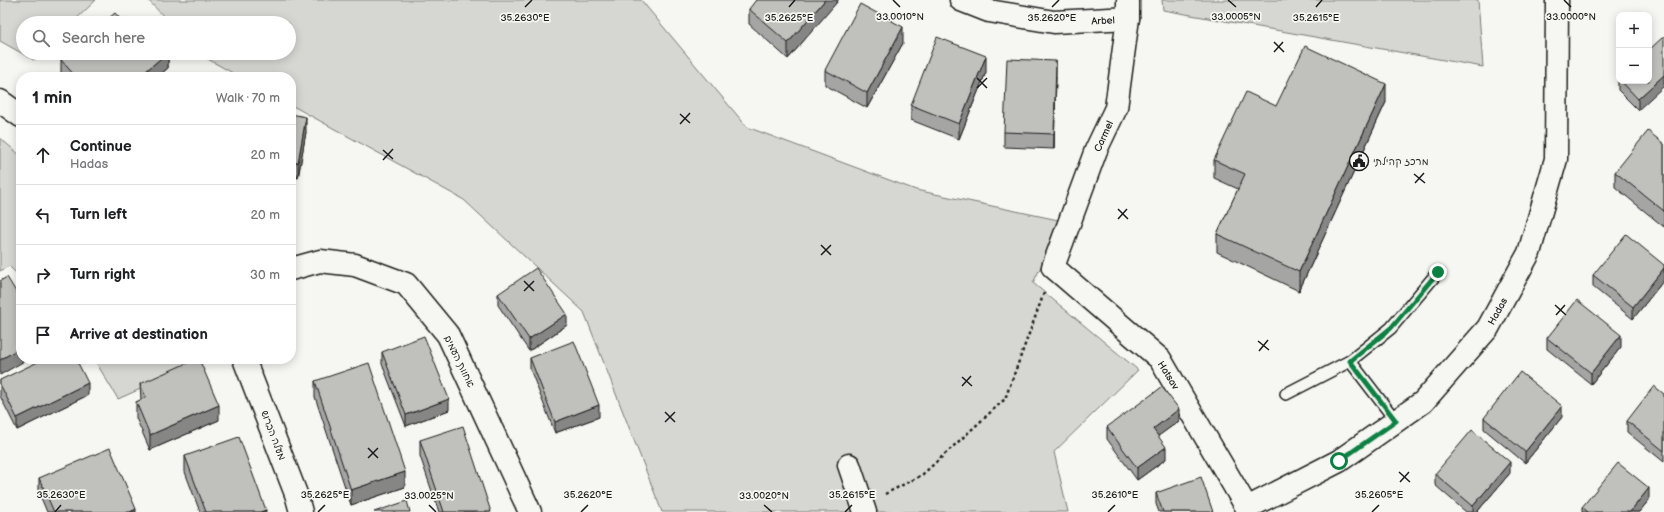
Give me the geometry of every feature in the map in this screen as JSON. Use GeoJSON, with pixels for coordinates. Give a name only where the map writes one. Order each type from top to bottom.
{"type":"FeatureCollection","features":[{"type":"Feature","properties":{"kind":"street","name":"Arbel"},"geometry":{"type":"LineString","coordinates":[[961,0],[990,11],[1054,22],[1128,9]]}},
{"type":"Feature","properties":{"kind":"street","name":"Hadas"},"geometry":{"type":"LineString","coordinates":[[1248,510],[1339,461],[1423,402],[1488,328],[1529,253],[1556,159],[1561,0]]}},
{"type":"Feature","properties":{"kind":"street","name":"Carmel"},"geometry":{"type":"LineString","coordinates":[[1053,267],[1096,150],[1116,108],[1128,9]]}},
{"type":"Feature","properties":{"kind":"street"},"geometry":{"type":"LineString","coordinates":[[0,101],[16,112]]}},
{"type":"Feature","properties":{"kind":"street","name":"אחוות העמים"},"geometry":{"type":"LineString","coordinates":[[296,268],[320,261],[355,265],[406,284],[448,335],[530,512]]}},
{"type":"Feature","properties":{"kind":"street","name":"Hatsav"},"geometry":{"type":"LineString","coordinates":[[1053,267],[1160,359],[1248,510]]}},
{"type":"Feature","properties":{"kind":"street","name":"מעלה הברוש"},"geometry":{"type":"LineString","coordinates":[[246,364],[296,494],[301,512]]}},
{"type":"Feature","properties":{"kind":"street"},"geometry":{"type":"LineString","coordinates":[[849,465],[864,509]]}},
{"type":"Feature","properties":{"kind":"lane"},"geometry":{"type":"LineString","coordinates":[[1286,394],[1350,361],[1391,328],[1438,272]]}},
{"type":"Feature","properties":{"kind":"lane"},"geometry":{"type":"LineString","coordinates":[[1350,361],[1396,421]]}},
{"type":"Feature","properties":{"kind":"path"},"geometry":{"type":"LineString","coordinates":[[864,509],[922,475],[1005,399],[1053,267]]}},
{"type":"Feature","properties":{"kind":"shaded area"},"geometry":{"type":"Polygon","coordinates":[[[0,0],[96,0],[79,16],[16,16],[16,50],[0,41],[0,0]]]}},
{"type":"Feature","properties":{"kind":"shaded area"},"geometry":{"type":"Polygon","coordinates":[[[148,0],[641,0],[747,127],[916,190],[1063,221],[1033,283],[1138,370],[1054,452],[1068,512],[662,512],[584,312],[464,200],[296,108],[296,72],[231,72],[209,60],[296,60],[296,16],[163,16],[148,0]]]}},
{"type":"Feature","properties":{"kind":"shaded area"},"geometry":{"type":"Polygon","coordinates":[[[1162,0],[1478,0],[1483,67],[1163,10],[1162,0]]]}},
{"type":"Feature","properties":{"kind":"shaded area"},"geometry":{"type":"Polygon","coordinates":[[[0,138],[16,152],[16,273],[9,266],[0,271],[0,138]]]}},
{"type":"Feature","properties":{"kind":"shaded area"},"geometry":{"type":"Polygon","coordinates":[[[97,364],[196,364],[118,399],[97,364]]]}},
{"type":"Feature","properties":{"kind":"building"},"geometry":{"type":"Polygon","coordinates":[[[756,0],[825,0],[788,43],[749,9],[756,0]]]}},
{"type":"Feature","properties":{"kind":"building"},"geometry":{"type":"Polygon","coordinates":[[[860,4],[903,27],[867,93],[825,70],[860,4]]]}},
{"type":"Feature","properties":{"kind":"building"},"geometry":{"type":"Polygon","coordinates":[[[1664,36],[1664,75],[1638,99],[1624,84],[1652,84],[1652,47],[1664,36]]]}},
{"type":"Feature","properties":{"kind":"building"},"geometry":{"type":"Polygon","coordinates":[[[937,37],[986,56],[959,124],[911,105],[937,37]]]}},
{"type":"Feature","properties":{"kind":"building"},"geometry":{"type":"Polygon","coordinates":[[[1305,46],[1386,84],[1299,272],[1217,234],[1245,174],[1214,160],[1246,92],[1276,106],[1305,46]]]}},
{"type":"Feature","properties":{"kind":"building"},"geometry":{"type":"Polygon","coordinates":[[[1007,59],[1056,61],[1054,134],[1004,132],[1007,59]]]}},
{"type":"Feature","properties":{"kind":"building"},"geometry":{"type":"Polygon","coordinates":[[[61,60],[159,60],[145,72],[72,72],[61,60]]]}},
{"type":"Feature","properties":{"kind":"building"},"geometry":{"type":"Polygon","coordinates":[[[296,115],[306,117],[298,163],[296,162],[296,115]]]}},
{"type":"Feature","properties":{"kind":"building"},"geometry":{"type":"Polygon","coordinates":[[[1648,131],[1664,144],[1664,211],[1615,172],[1648,131]]]}},
{"type":"Feature","properties":{"kind":"building"},"geometry":{"type":"Polygon","coordinates":[[[1626,234],[1664,265],[1664,268],[1633,307],[1593,275],[1626,234]]]}},
{"type":"Feature","properties":{"kind":"building"},"geometry":{"type":"Polygon","coordinates":[[[536,268],[567,314],[529,339],[498,294],[536,268]]]}},
{"type":"Feature","properties":{"kind":"building"},"geometry":{"type":"Polygon","coordinates":[[[7,277],[16,292],[16,350],[0,360],[0,281],[7,277]]]}},
{"type":"Feature","properties":{"kind":"building"},"geometry":{"type":"Polygon","coordinates":[[[1577,300],[1621,335],[1591,373],[1547,338],[1577,300]]]}},
{"type":"Feature","properties":{"kind":"building"},"geometry":{"type":"Polygon","coordinates":[[[424,336],[449,399],[406,415],[382,352],[424,336]]]}},
{"type":"Feature","properties":{"kind":"building"},"geometry":{"type":"Polygon","coordinates":[[[574,341],[599,405],[555,422],[530,358],[574,341]]]}},
{"type":"Feature","properties":{"kind":"building"},"geometry":{"type":"Polygon","coordinates":[[[369,363],[405,472],[351,490],[315,381],[369,363]]]}},
{"type":"Feature","properties":{"kind":"building"},"geometry":{"type":"Polygon","coordinates":[[[34,364],[78,364],[88,383],[17,418],[0,384],[0,380],[34,364]]]}},
{"type":"Feature","properties":{"kind":"building"},"geometry":{"type":"Polygon","coordinates":[[[185,364],[201,364],[219,405],[150,435],[136,402],[146,397],[140,384],[185,364]]]}},
{"type":"Feature","properties":{"kind":"building"},"geometry":{"type":"Polygon","coordinates":[[[1520,372],[1562,406],[1525,452],[1484,418],[1520,372]]]}},
{"type":"Feature","properties":{"kind":"building"},"geometry":{"type":"Polygon","coordinates":[[[1654,386],[1664,394],[1664,451],[1627,421],[1654,386]]]}},
{"type":"Feature","properties":{"kind":"building"},"geometry":{"type":"Polygon","coordinates":[[[1162,387],[1179,409],[1153,429],[1166,447],[1137,468],[1107,427],[1162,387]]]}},
{"type":"Feature","properties":{"kind":"building"},"geometry":{"type":"Polygon","coordinates":[[[463,426],[491,512],[444,512],[420,440],[463,426]]]}},
{"type":"Feature","properties":{"kind":"building"},"geometry":{"type":"Polygon","coordinates":[[[1472,430],[1510,462],[1473,506],[1435,474],[1472,430]]]}},
{"type":"Feature","properties":{"kind":"building"},"geometry":{"type":"Polygon","coordinates":[[[239,437],[266,510],[260,512],[206,512],[185,456],[239,437]]]}},
{"type":"Feature","properties":{"kind":"building"},"geometry":{"type":"Polygon","coordinates":[[[110,448],[136,509],[130,512],[54,512],[39,478],[110,448]]]}},
{"type":"Feature","properties":{"kind":"building"},"geometry":{"type":"Polygon","coordinates":[[[1618,463],[1649,488],[1630,512],[1588,512],[1582,507],[1618,463]]]}},
{"type":"Feature","properties":{"kind":"building"},"geometry":{"type":"Polygon","coordinates":[[[1201,477],[1213,512],[1163,512],[1156,493],[1201,477]]]}},
{"type":"Feature","properties":{"kind":"building"},"geometry":{"type":"Polygon","coordinates":[[[407,501],[410,512],[374,512],[407,501]]]}},
{"type":"Feature","properties":{"kind":"place","name":"מרכז קהילתי"},"geometry":{"type":"Point","coordinates":[1359,161]}},
{"type":"Feature","properties":{"kind":"route"},"geometry":{"type":"LineString","coordinates":[[1339,461],[1396,421],[1350,361],[1391,328],[1438,272]]}}]}
